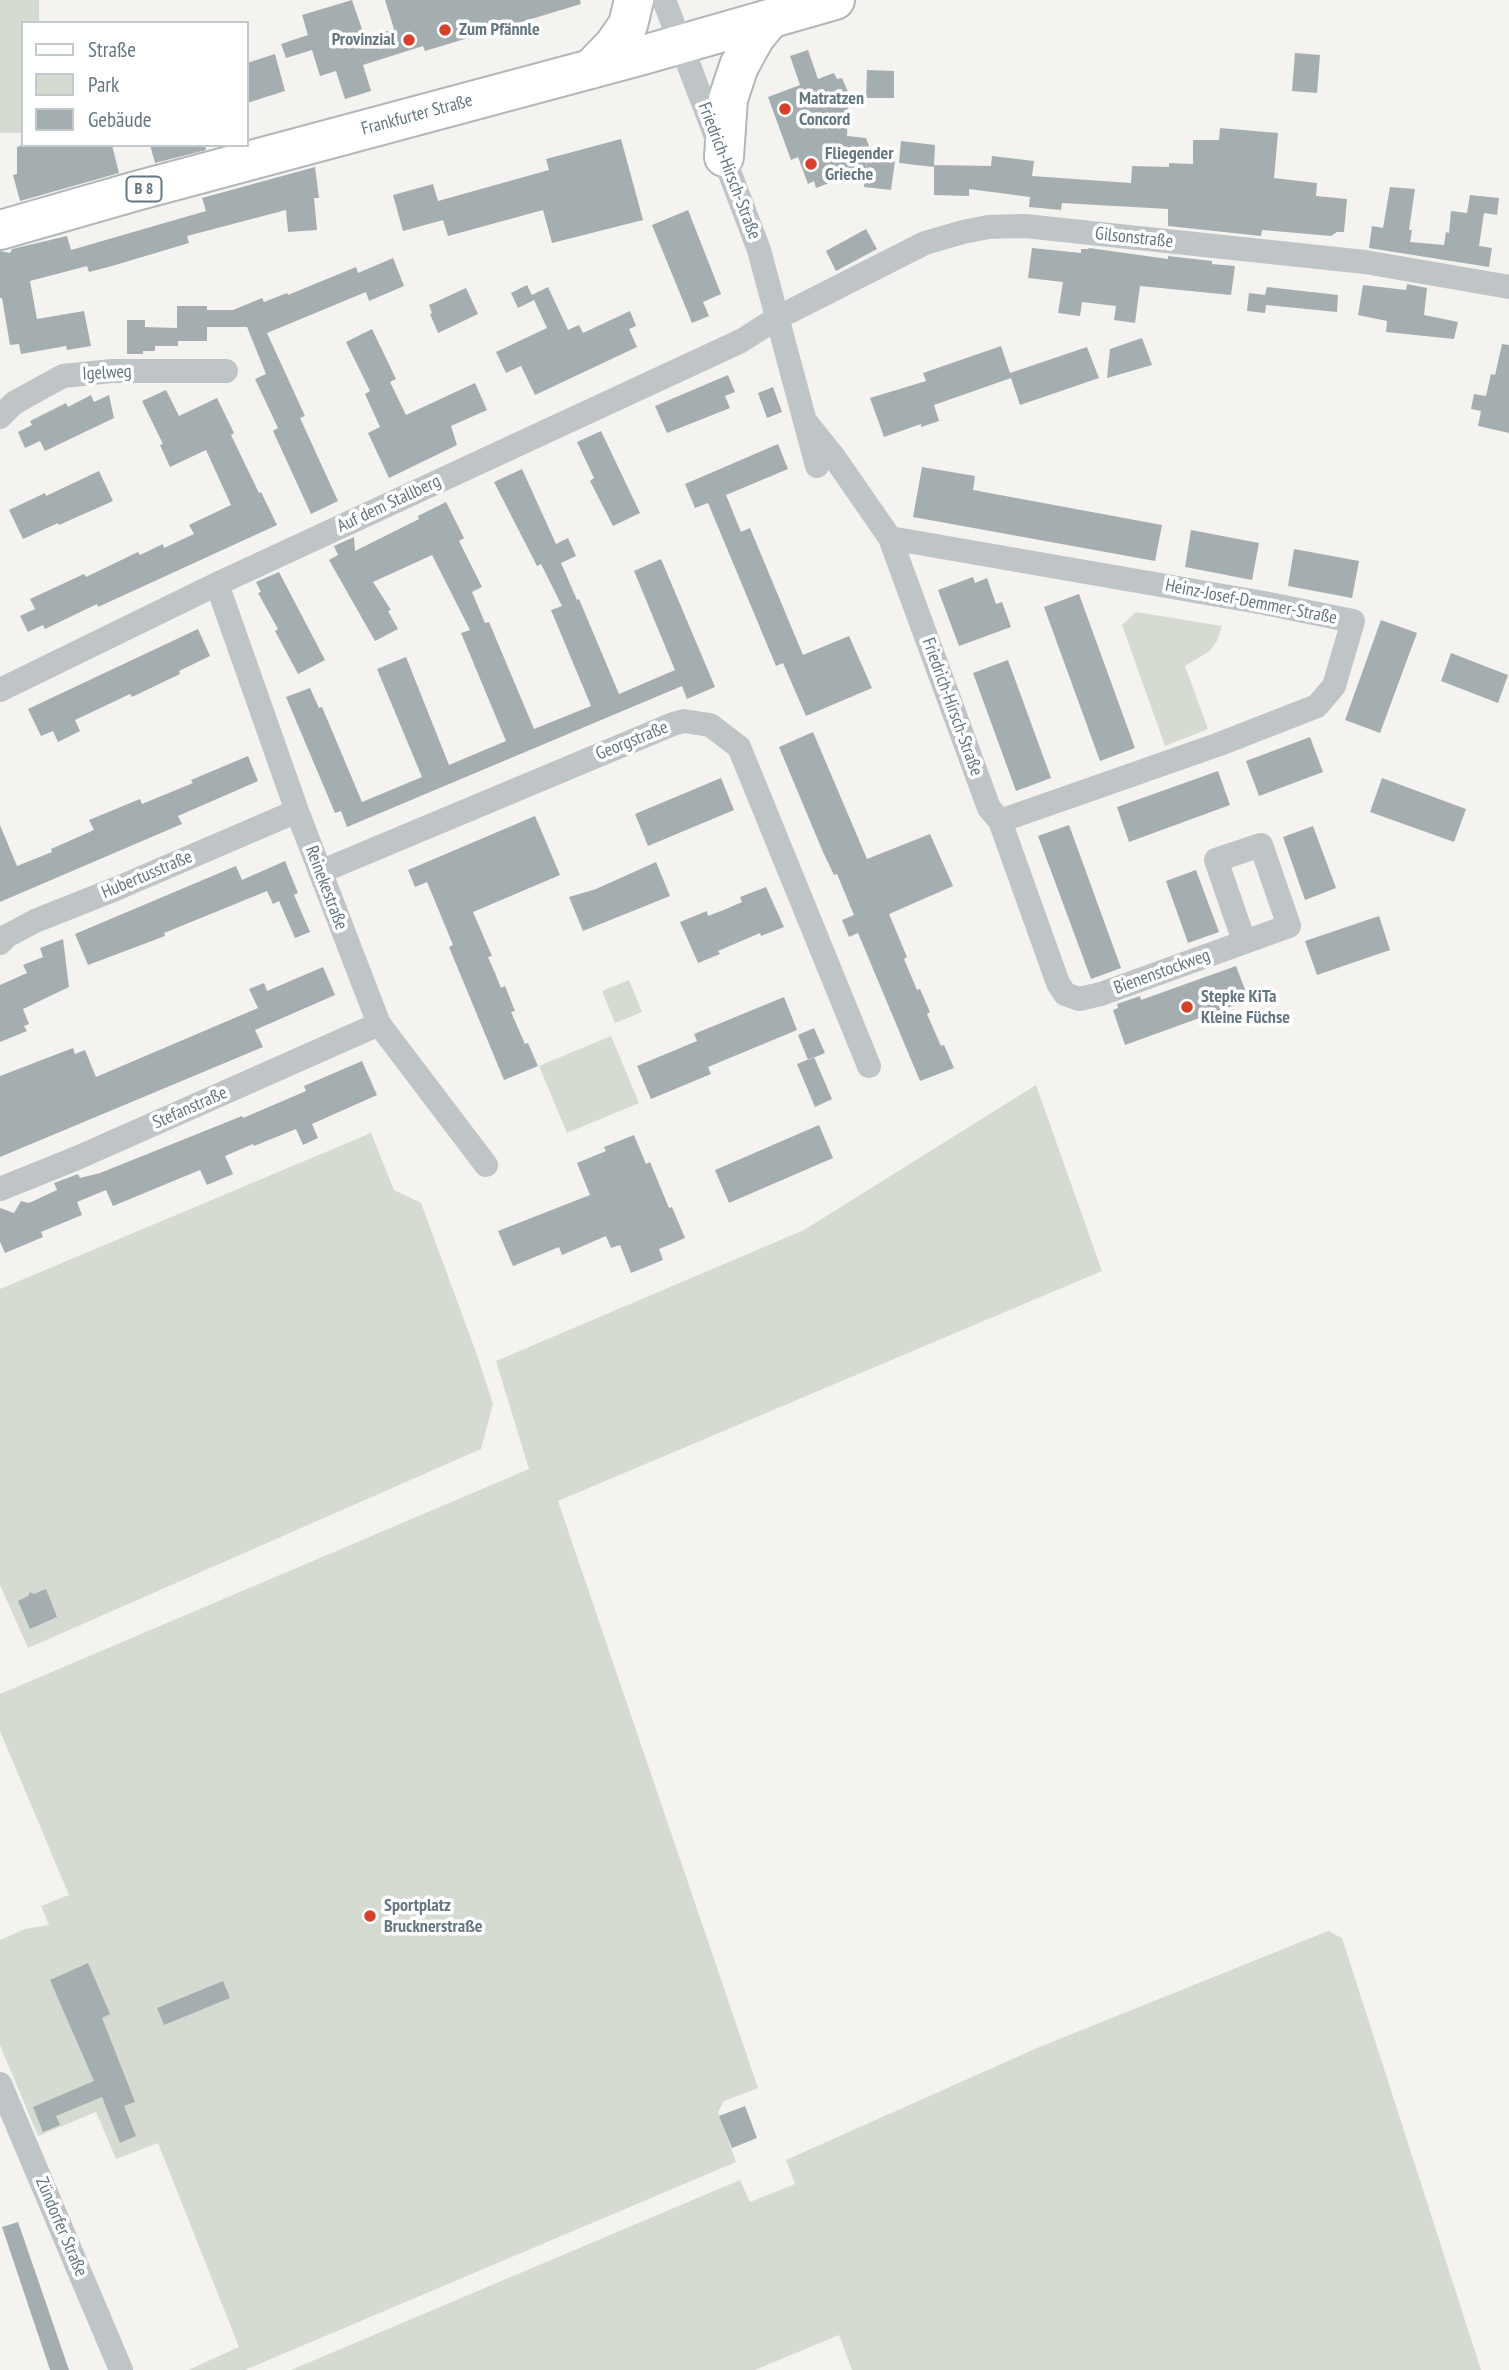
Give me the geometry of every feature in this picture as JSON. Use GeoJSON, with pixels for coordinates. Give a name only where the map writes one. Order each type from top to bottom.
{"type":"FeatureCollection","features":[{"type":"Feature","properties":{"kind":"main road"},"geometry":{"type":"LineString","coordinates":[[591,69],[614,45],[628,25],[634,0]]}},
{"type":"Feature","properties":{"kind":"main road","name":"Frankfurter Straße"},"geometry":{"type":"LineString","coordinates":[[0,230],[835,0]]}},
{"type":"Feature","properties":{"kind":"main road"},"geometry":{"type":"LineString","coordinates":[[724,157],[728,99],[739,66],[755,37],[770,19]]}},
{"type":"Feature","properties":{"kind":"street","name":"Friedrich-Hirsch-Straße"},"geometry":{"type":"LineString","coordinates":[[664,0],[760,250],[817,466]]}},
{"type":"Feature","properties":{"kind":"street","name":"Gilsonstraße"},"geometry":{"type":"LineString","coordinates":[[777,318],[925,243],[988,227],[1025,226],[1365,262],[1509,287]]}},
{"type":"Feature","properties":{"kind":"street","name":"Auf dem Stallberg"},"geometry":{"type":"LineString","coordinates":[[1,682],[741,341],[777,318]]}},
{"type":"Feature","properties":{"kind":"street","name":"Igelweg"},"geometry":{"type":"LineString","coordinates":[[0,417],[14,403],[63,376],[112,371],[226,371]]}},
{"type":"Feature","properties":{"kind":"street","name":"Friedrich-Hirsch-Straße"},"geometry":{"type":"LineString","coordinates":[[804,421],[834,457],[890,537],[989,808],[1000,821],[1058,983],[1065,994],[1079,999]]}},
{"type":"Feature","properties":{"kind":"street","name":"Heinz-Josef-Demmer-Straße"},"geometry":{"type":"LineString","coordinates":[[890,537],[1353,621],[1334,687],[1317,706],[1217,745],[1000,821]]}},
{"type":"Feature","properties":{"kind":"street","name":"Reinekestraße"},"geometry":{"type":"LineString","coordinates":[[217,584],[297,811],[379,1024],[486,1165]]}},
{"type":"Feature","properties":{"kind":"street","name":"Georgstraße"},"geometry":{"type":"LineString","coordinates":[[320,872],[684,720],[710,725],[739,747],[869,1066]]}},
{"type":"Feature","properties":{"kind":"street","name":"Hubertusstraße"},"geometry":{"type":"LineString","coordinates":[[0,943],[7,936],[34,922],[297,811]]}},
{"type":"Feature","properties":{"kind":"street","name":"Bienenstockweg"},"geometry":{"type":"LineString","coordinates":[[1079,999],[1101,994],[1244,941]]}},
{"type":"Feature","properties":{"kind":"street","name":"Stefanstraße"},"geometry":{"type":"LineString","coordinates":[[0,1189],[77,1158],[379,1024]]}},
{"type":"Feature","properties":{"kind":"street","name":"Zündorfer Straße"},"geometry":{"type":"LineString","coordinates":[[0,2084],[121,2370]]}},
{"type":"Feature","properties":{"kind":"green space"},"geometry":{"type":"Polygon","coordinates":[[[0,0],[39,0],[39,21],[21,21],[21,133],[0,133],[0,0]]]}},
{"type":"Feature","properties":{"kind":"green space"},"geometry":{"type":"Polygon","coordinates":[[[1136,612],[1222,626],[1210,651],[1185,666],[1208,729],[1165,746],[1122,625],[1136,612]]]}},
{"type":"Feature","properties":{"kind":"green space"},"geometry":{"type":"Polygon","coordinates":[[[629,980],[642,1012],[615,1023],[602,991],[629,980]]]}},
{"type":"Feature","properties":{"kind":"green space"},"geometry":{"type":"Polygon","coordinates":[[[611,1036],[639,1103],[567,1133],[539,1066],[611,1036]]]}},
{"type":"Feature","properties":{"kind":"green space","name":"Sportplatz Brucknerstraße"},"geometry":{"type":"Polygon","coordinates":[[[1036,1085],[1102,1271],[558,1501],[758,2088],[724,2101],[718,2112],[736,2162],[245,2370],[188,2370],[239,2347],[158,2143],[116,2159],[96,2112],[38,2136],[0,2045],[0,1940],[25,1929],[49,1925],[41,1906],[69,1895],[0,1731],[0,1694],[529,1469],[496,1361],[804,1230],[1036,1085]]]}},
{"type":"Feature","properties":{"kind":"green space"},"geometry":{"type":"Polygon","coordinates":[[[371,1133],[394,1190],[421,1203],[477,1355],[493,1404],[481,1449],[28,1648],[0,1585],[0,1289],[371,1133]]]}},
{"type":"Feature","properties":{"kind":"green space"},"geometry":{"type":"Polygon","coordinates":[[[1328,1931],[1342,1938],[1481,2370],[852,2370],[839,2335],[755,2370],[291,2370],[740,2180],[750,2202],[795,2184],[786,2160],[1037,2048],[1328,1931]]]}},
{"type":"Feature","properties":{"kind":"building"},"geometry":{"type":"Polygon","coordinates":[[[352,0],[365,38],[394,29],[385,0],[580,0],[581,4],[425,51],[423,46],[363,65],[371,91],[345,99],[336,71],[320,76],[312,50],[286,58],[281,44],[308,35],[302,15],[352,0]]]}},
{"type":"Feature","properties":{"kind":"building"},"geometry":{"type":"Polygon","coordinates":[[[808,50],[818,79],[834,73],[837,79],[842,78],[849,94],[847,136],[866,138],[869,146],[866,169],[816,188],[814,181],[808,184],[798,157],[791,160],[768,97],[800,85],[790,56],[808,50]]]}},
{"type":"Feature","properties":{"kind":"building"},"geometry":{"type":"Polygon","coordinates":[[[1295,53],[1320,55],[1317,93],[1292,91],[1295,53]]]}},
{"type":"Feature","properties":{"kind":"building"},"geometry":{"type":"Polygon","coordinates":[[[275,54],[285,91],[248,103],[248,63],[275,54]]]}},
{"type":"Feature","properties":{"kind":"building"},"geometry":{"type":"Polygon","coordinates":[[[867,70],[894,71],[894,98],[866,98],[867,70]]]}},
{"type":"Feature","properties":{"kind":"building"},"geometry":{"type":"Polygon","coordinates":[[[1220,128],[1278,133],[1274,178],[1317,183],[1316,196],[1347,199],[1344,232],[1331,236],[1262,230],[1261,236],[1168,226],[1168,209],[1062,203],[1061,210],[1029,207],[1030,197],[969,189],[969,196],[934,195],[934,165],[991,166],[992,156],[1034,161],[1032,176],[1131,183],[1132,166],[1169,167],[1169,163],[1193,164],[1193,140],[1219,140],[1220,128]]]}},
{"type":"Feature","properties":{"kind":"building"},"geometry":{"type":"Polygon","coordinates":[[[621,139],[643,220],[552,243],[543,210],[448,236],[443,220],[403,231],[393,195],[433,184],[438,201],[549,170],[546,159],[621,139]]]}},
{"type":"Feature","properties":{"kind":"building"},"geometry":{"type":"Polygon","coordinates":[[[901,141],[935,145],[934,167],[899,163],[901,141]]]}},
{"type":"Feature","properties":{"kind":"building"},"geometry":{"type":"Polygon","coordinates":[[[17,147],[112,147],[119,173],[20,201],[13,175],[17,174],[17,147]]]}},
{"type":"Feature","properties":{"kind":"building"},"geometry":{"type":"Polygon","coordinates":[[[151,147],[205,147],[206,150],[155,163],[151,147]]]}},
{"type":"Feature","properties":{"kind":"building"},"geometry":{"type":"Polygon","coordinates":[[[867,158],[895,161],[891,190],[864,187],[867,158]]]}},
{"type":"Feature","properties":{"kind":"building"},"geometry":{"type":"Polygon","coordinates":[[[315,167],[319,198],[314,198],[317,230],[288,232],[286,210],[187,236],[189,243],[112,266],[89,272],[87,266],[30,281],[37,319],[84,311],[91,346],[67,350],[66,346],[21,354],[19,344],[10,345],[0,298],[0,251],[10,253],[12,249],[67,236],[71,250],[206,211],[202,198],[315,167]]]}},
{"type":"Feature","properties":{"kind":"building"},"geometry":{"type":"Polygon","coordinates":[[[1390,187],[1415,189],[1409,230],[1412,230],[1410,242],[1444,245],[1446,232],[1449,233],[1451,211],[1467,213],[1470,195],[1499,198],[1497,215],[1484,213],[1479,246],[1492,248],[1489,267],[1369,248],[1372,226],[1383,228],[1390,187]]]}},
{"type":"Feature","properties":{"kind":"building"},"geometry":{"type":"Polygon","coordinates":[[[688,210],[721,294],[703,302],[709,316],[692,323],[652,225],[688,210]]]}},
{"type":"Feature","properties":{"kind":"building"},"geometry":{"type":"Polygon","coordinates":[[[866,229],[877,249],[836,271],[826,251],[866,229]]]}},
{"type":"Feature","properties":{"kind":"building"},"geometry":{"type":"Polygon","coordinates":[[[1032,248],[1081,253],[1081,249],[1089,248],[1168,259],[1168,256],[1212,261],[1212,264],[1235,266],[1231,295],[1140,286],[1135,323],[1114,320],[1116,306],[1082,302],[1080,316],[1058,313],[1063,282],[1028,278],[1032,248]]]}},
{"type":"Feature","properties":{"kind":"building"},"geometry":{"type":"Polygon","coordinates":[[[393,258],[404,286],[369,301],[366,292],[267,333],[305,416],[300,418],[338,501],[311,514],[273,431],[278,428],[255,379],[266,374],[247,327],[207,327],[207,341],[178,341],[178,346],[155,346],[155,351],[127,354],[127,320],[145,320],[145,327],[177,328],[177,306],[207,306],[207,310],[233,310],[262,298],[264,302],[287,293],[288,295],[356,267],[358,273],[393,258]]]}},
{"type":"Feature","properties":{"kind":"building"},"geometry":{"type":"Polygon","coordinates":[[[1407,284],[1427,288],[1424,315],[1458,322],[1454,339],[1386,332],[1387,321],[1358,315],[1363,285],[1406,290],[1407,284]]]}},
{"type":"Feature","properties":{"kind":"building"},"geometry":{"type":"Polygon","coordinates":[[[527,285],[532,295],[548,287],[568,330],[579,325],[583,333],[630,311],[636,326],[629,329],[637,347],[535,395],[521,366],[506,373],[496,352],[547,328],[534,300],[518,308],[511,293],[527,285]]]}},
{"type":"Feature","properties":{"kind":"building"},"geometry":{"type":"Polygon","coordinates":[[[1267,287],[1338,295],[1337,312],[1266,305],[1265,313],[1247,311],[1249,293],[1265,295],[1267,287]]]}},
{"type":"Feature","properties":{"kind":"building"},"geometry":{"type":"Polygon","coordinates":[[[466,288],[478,314],[438,333],[429,305],[466,288]]]}},
{"type":"Feature","properties":{"kind":"building"},"geometry":{"type":"Polygon","coordinates":[[[372,329],[396,379],[390,382],[406,415],[475,383],[487,410],[451,426],[457,445],[389,478],[368,433],[380,427],[365,394],[370,391],[346,342],[372,329]]]}},
{"type":"Feature","properties":{"kind":"building"},"geometry":{"type":"Polygon","coordinates":[[[1142,338],[1152,365],[1107,378],[1110,349],[1142,338]]]}},
{"type":"Feature","properties":{"kind":"building"},"geometry":{"type":"Polygon","coordinates":[[[1502,344],[1509,345],[1509,433],[1478,426],[1481,411],[1471,409],[1474,394],[1486,396],[1491,374],[1495,375],[1502,344]]]}},
{"type":"Feature","properties":{"kind":"building"},"geometry":{"type":"Polygon","coordinates":[[[1001,346],[1010,373],[1087,347],[1099,378],[1020,405],[1011,378],[934,405],[939,421],[921,427],[921,424],[884,437],[870,398],[926,381],[923,373],[1001,346]]]}},
{"type":"Feature","properties":{"kind":"building"},"geometry":{"type":"Polygon","coordinates":[[[728,375],[735,392],[725,396],[730,408],[667,433],[655,406],[728,375]]]}},
{"type":"Feature","properties":{"kind":"building"},"geometry":{"type":"Polygon","coordinates":[[[773,387],[782,412],[767,418],[758,393],[773,387]]]}},
{"type":"Feature","properties":{"kind":"building"},"geometry":{"type":"Polygon","coordinates":[[[166,390],[179,416],[217,398],[234,433],[231,435],[277,525],[98,607],[97,604],[45,629],[43,625],[28,632],[20,616],[35,609],[30,599],[84,574],[86,577],[138,552],[140,555],[163,544],[164,548],[194,534],[189,525],[231,505],[206,450],[170,467],[160,445],[163,444],[142,401],[166,390]]]}},
{"type":"Feature","properties":{"kind":"building"},"geometry":{"type":"Polygon","coordinates":[[[91,395],[94,402],[109,395],[114,418],[45,451],[40,441],[25,448],[18,432],[32,425],[30,421],[66,403],[68,407],[91,395]]]}},
{"type":"Feature","properties":{"kind":"building"},"geometry":{"type":"Polygon","coordinates":[[[601,431],[640,513],[613,526],[590,481],[594,478],[577,442],[601,431]]]}},
{"type":"Feature","properties":{"kind":"building"},"geometry":{"type":"Polygon","coordinates":[[[778,444],[788,469],[726,495],[741,532],[750,528],[803,655],[849,636],[872,688],[806,716],[783,663],[776,666],[708,503],[695,508],[685,484],[778,444]]]}},
{"type":"Feature","properties":{"kind":"building"},"geometry":{"type":"Polygon","coordinates":[[[922,467],[975,476],[973,490],[1162,525],[1155,561],[913,517],[922,467]]]}},
{"type":"Feature","properties":{"kind":"building"},"geometry":{"type":"Polygon","coordinates":[[[522,469],[556,544],[568,538],[576,556],[561,563],[619,694],[675,670],[634,571],[661,559],[715,687],[687,699],[682,686],[347,827],[341,811],[335,813],[286,697],[310,688],[319,708],[322,707],[362,802],[422,777],[377,669],[406,657],[449,765],[506,741],[461,633],[470,630],[432,555],[373,582],[391,610],[388,611],[398,629],[375,641],[329,560],[338,555],[334,546],[354,537],[355,551],[419,519],[418,516],[446,502],[464,538],[459,541],[482,587],[472,592],[485,623],[489,622],[534,729],[591,706],[551,610],[562,606],[541,564],[537,566],[494,482],[522,469]]]}},
{"type":"Feature","properties":{"kind":"building"},"geometry":{"type":"Polygon","coordinates":[[[99,471],[113,501],[23,539],[9,510],[99,471]]]}},
{"type":"Feature","properties":{"kind":"building"},"geometry":{"type":"Polygon","coordinates":[[[1191,530],[1259,543],[1252,580],[1185,567],[1191,530]]]}},
{"type":"Feature","properties":{"kind":"building"},"geometry":{"type":"Polygon","coordinates":[[[1294,549],[1359,561],[1352,598],[1288,586],[1294,549]]]}},
{"type":"Feature","properties":{"kind":"building"},"geometry":{"type":"Polygon","coordinates":[[[279,572],[325,660],[298,674],[258,593],[261,592],[256,582],[279,572]]]}},
{"type":"Feature","properties":{"kind":"building"},"geometry":{"type":"Polygon","coordinates":[[[973,577],[975,583],[987,578],[996,604],[1002,602],[1011,627],[959,646],[938,590],[973,577]]]}},
{"type":"Feature","properties":{"kind":"building"},"geometry":{"type":"Polygon","coordinates":[[[1079,594],[1135,748],[1100,761],[1044,607],[1079,594]]]}},
{"type":"Feature","properties":{"kind":"building"},"geometry":{"type":"Polygon","coordinates":[[[1381,620],[1417,633],[1380,733],[1345,720],[1381,620]]]}},
{"type":"Feature","properties":{"kind":"building"},"geometry":{"type":"Polygon","coordinates":[[[198,629],[210,656],[132,697],[130,694],[75,720],[80,731],[58,742],[53,731],[41,736],[28,709],[198,629]]]}},
{"type":"Feature","properties":{"kind":"building"},"geometry":{"type":"Polygon","coordinates":[[[1451,653],[1508,675],[1498,703],[1441,681],[1451,653]]]}},
{"type":"Feature","properties":{"kind":"building"},"geometry":{"type":"Polygon","coordinates":[[[1008,660],[1051,778],[1016,791],[973,673],[1008,660]]]}},
{"type":"Feature","properties":{"kind":"building"},"geometry":{"type":"Polygon","coordinates":[[[813,732],[867,859],[930,834],[953,886],[889,914],[907,957],[904,959],[930,1012],[927,1014],[954,1068],[920,1081],[858,933],[849,937],[842,920],[854,915],[837,874],[834,875],[823,852],[779,747],[813,732]]]}},
{"type":"Feature","properties":{"kind":"building"},"geometry":{"type":"Polygon","coordinates":[[[1310,737],[1323,772],[1259,796],[1246,761],[1310,737]]]}},
{"type":"Feature","properties":{"kind":"building"},"geometry":{"type":"Polygon","coordinates":[[[248,756],[258,781],[178,816],[182,824],[0,902],[0,825],[17,866],[52,852],[51,849],[94,830],[89,820],[140,799],[142,804],[248,756]]]}},
{"type":"Feature","properties":{"kind":"building"},"geometry":{"type":"Polygon","coordinates":[[[1218,771],[1230,805],[1129,842],[1117,807],[1218,771]]]}},
{"type":"Feature","properties":{"kind":"building"},"geometry":{"type":"Polygon","coordinates":[[[721,778],[734,810],[648,846],[635,814],[721,778]]]}},
{"type":"Feature","properties":{"kind":"building"},"geometry":{"type":"Polygon","coordinates":[[[1382,778],[1466,809],[1454,842],[1370,812],[1382,778]]]}},
{"type":"Feature","properties":{"kind":"building"},"geometry":{"type":"Polygon","coordinates":[[[535,816],[560,875],[473,912],[492,956],[488,957],[501,988],[505,986],[515,1011],[511,1012],[538,1066],[504,1080],[449,947],[453,945],[427,882],[415,887],[408,870],[535,816]]]}},
{"type":"Feature","properties":{"kind":"building"},"geometry":{"type":"Polygon","coordinates":[[[1069,825],[1121,968],[1091,979],[1038,836],[1069,825]]]}},
{"type":"Feature","properties":{"kind":"building"},"geometry":{"type":"Polygon","coordinates":[[[1313,826],[1336,888],[1305,900],[1283,837],[1313,826]]]}},
{"type":"Feature","properties":{"kind":"building"},"geometry":{"type":"Polygon","coordinates":[[[285,861],[298,893],[294,895],[310,932],[295,938],[279,901],[273,904],[267,891],[164,933],[165,936],[88,965],[75,934],[236,866],[242,880],[285,861]]]}},
{"type":"Feature","properties":{"kind":"building"},"geometry":{"type":"Polygon","coordinates":[[[656,862],[670,896],[583,931],[569,897],[596,889],[656,862]]]}},
{"type":"Feature","properties":{"kind":"building"},"geometry":{"type":"Polygon","coordinates":[[[1196,870],[1219,932],[1188,943],[1166,881],[1196,870]]]}},
{"type":"Feature","properties":{"kind":"building"},"geometry":{"type":"Polygon","coordinates":[[[766,887],[784,927],[761,936],[760,933],[698,963],[680,922],[707,911],[708,916],[726,909],[742,902],[740,897],[766,887]]]}},
{"type":"Feature","properties":{"kind":"building"},"geometry":{"type":"Polygon","coordinates":[[[1379,916],[1390,950],[1317,975],[1305,941],[1379,916]]]}},
{"type":"Feature","properties":{"kind":"building"},"geometry":{"type":"Polygon","coordinates":[[[63,939],[69,987],[23,1009],[29,1024],[24,1026],[27,1031],[0,1042],[0,985],[27,973],[23,965],[43,957],[40,948],[63,939]]]}},
{"type":"Feature","properties":{"kind":"building"},"geometry":{"type":"Polygon","coordinates":[[[1236,966],[1249,1000],[1125,1045],[1113,1010],[1118,1008],[1117,1004],[1140,996],[1141,1000],[1236,966]]]}},
{"type":"Feature","properties":{"kind":"building"},"geometry":{"type":"Polygon","coordinates":[[[323,967],[335,995],[255,1030],[263,1047],[0,1157],[0,1076],[73,1048],[75,1054],[85,1050],[96,1077],[258,1008],[249,989],[264,983],[267,991],[323,967]]]}},
{"type":"Feature","properties":{"kind":"building"},"geometry":{"type":"Polygon","coordinates":[[[784,997],[797,1030],[708,1067],[711,1074],[651,1099],[637,1066],[697,1041],[694,1034],[784,997]]]}},
{"type":"Feature","properties":{"kind":"building"},"geometry":{"type":"Polygon","coordinates":[[[814,1028],[825,1053],[808,1060],[798,1035],[814,1028]]]}},
{"type":"Feature","properties":{"kind":"building"},"geometry":{"type":"Polygon","coordinates":[[[814,1057],[832,1099],[815,1107],[797,1064],[814,1057]]]}},
{"type":"Feature","properties":{"kind":"building"},"geometry":{"type":"Polygon","coordinates":[[[362,1061],[377,1095],[312,1124],[318,1138],[303,1145],[296,1129],[254,1146],[253,1144],[225,1156],[233,1174],[207,1185],[200,1170],[113,1206],[106,1190],[77,1202],[82,1215],[41,1232],[43,1237],[5,1253],[0,1242],[0,1208],[14,1213],[21,1201],[29,1203],[57,1190],[54,1183],[78,1174],[80,1178],[100,1173],[242,1116],[243,1118],[306,1091],[304,1086],[362,1061]]]}},
{"type":"Feature","properties":{"kind":"building"},"geometry":{"type":"Polygon","coordinates":[[[819,1125],[833,1158],[729,1203],[715,1170],[819,1125]]]}},
{"type":"Feature","properties":{"kind":"building"},"geometry":{"type":"Polygon","coordinates":[[[634,1135],[646,1164],[650,1162],[685,1238],[659,1249],[663,1260],[631,1273],[620,1245],[611,1248],[606,1236],[562,1255],[559,1247],[513,1266],[498,1231],[590,1195],[577,1163],[606,1151],[604,1147],[634,1135]]]}},
{"type":"Feature","properties":{"kind":"building"},"geometry":{"type":"Polygon","coordinates":[[[46,1589],[57,1617],[30,1629],[18,1601],[30,1592],[34,1594],[46,1589]]]}},
{"type":"Feature","properties":{"kind":"building"},"geometry":{"type":"Polygon","coordinates":[[[88,1963],[110,2014],[102,2018],[135,2102],[124,2106],[136,2136],[120,2143],[102,2097],[56,2116],[60,2125],[43,2132],[33,2107],[94,2081],[50,1980],[88,1963]]]}},
{"type":"Feature","properties":{"kind":"building"},"geometry":{"type":"Polygon","coordinates":[[[223,1981],[230,1998],[164,2025],[157,2008],[223,1981]]]}},
{"type":"Feature","properties":{"kind":"building"},"geometry":{"type":"Polygon","coordinates":[[[745,2106],[757,2138],[732,2148],[719,2116],[745,2106]]]}},
{"type":"Feature","properties":{"kind":"building"},"geometry":{"type":"Polygon","coordinates":[[[18,2222],[69,2370],[50,2370],[2,2227],[18,2222]]]}},
{"type":"Feature","properties":{"kind":"place","name":"Zum Pfännle"},"geometry":{"type":"Point","coordinates":[445,30]}},
{"type":"Feature","properties":{"kind":"place","name":"Provinzial"},"geometry":{"type":"Point","coordinates":[409,40]}},
{"type":"Feature","properties":{"kind":"place","name":"Matratzen Concord"},"geometry":{"type":"Point","coordinates":[785,109]}},
{"type":"Feature","properties":{"kind":"place","name":"Fliegender Grieche"},"geometry":{"type":"Point","coordinates":[811,164]}},
{"type":"Feature","properties":{"kind":"place","name":"Stepke KiTa Kleine Füchse"},"geometry":{"type":"Point","coordinates":[1187,1007]}},
{"type":"Feature","properties":{"kind":"place","name":"Sportplatz Brucknerstraße"},"geometry":{"type":"Point","coordinates":[370,1916]}}]}
